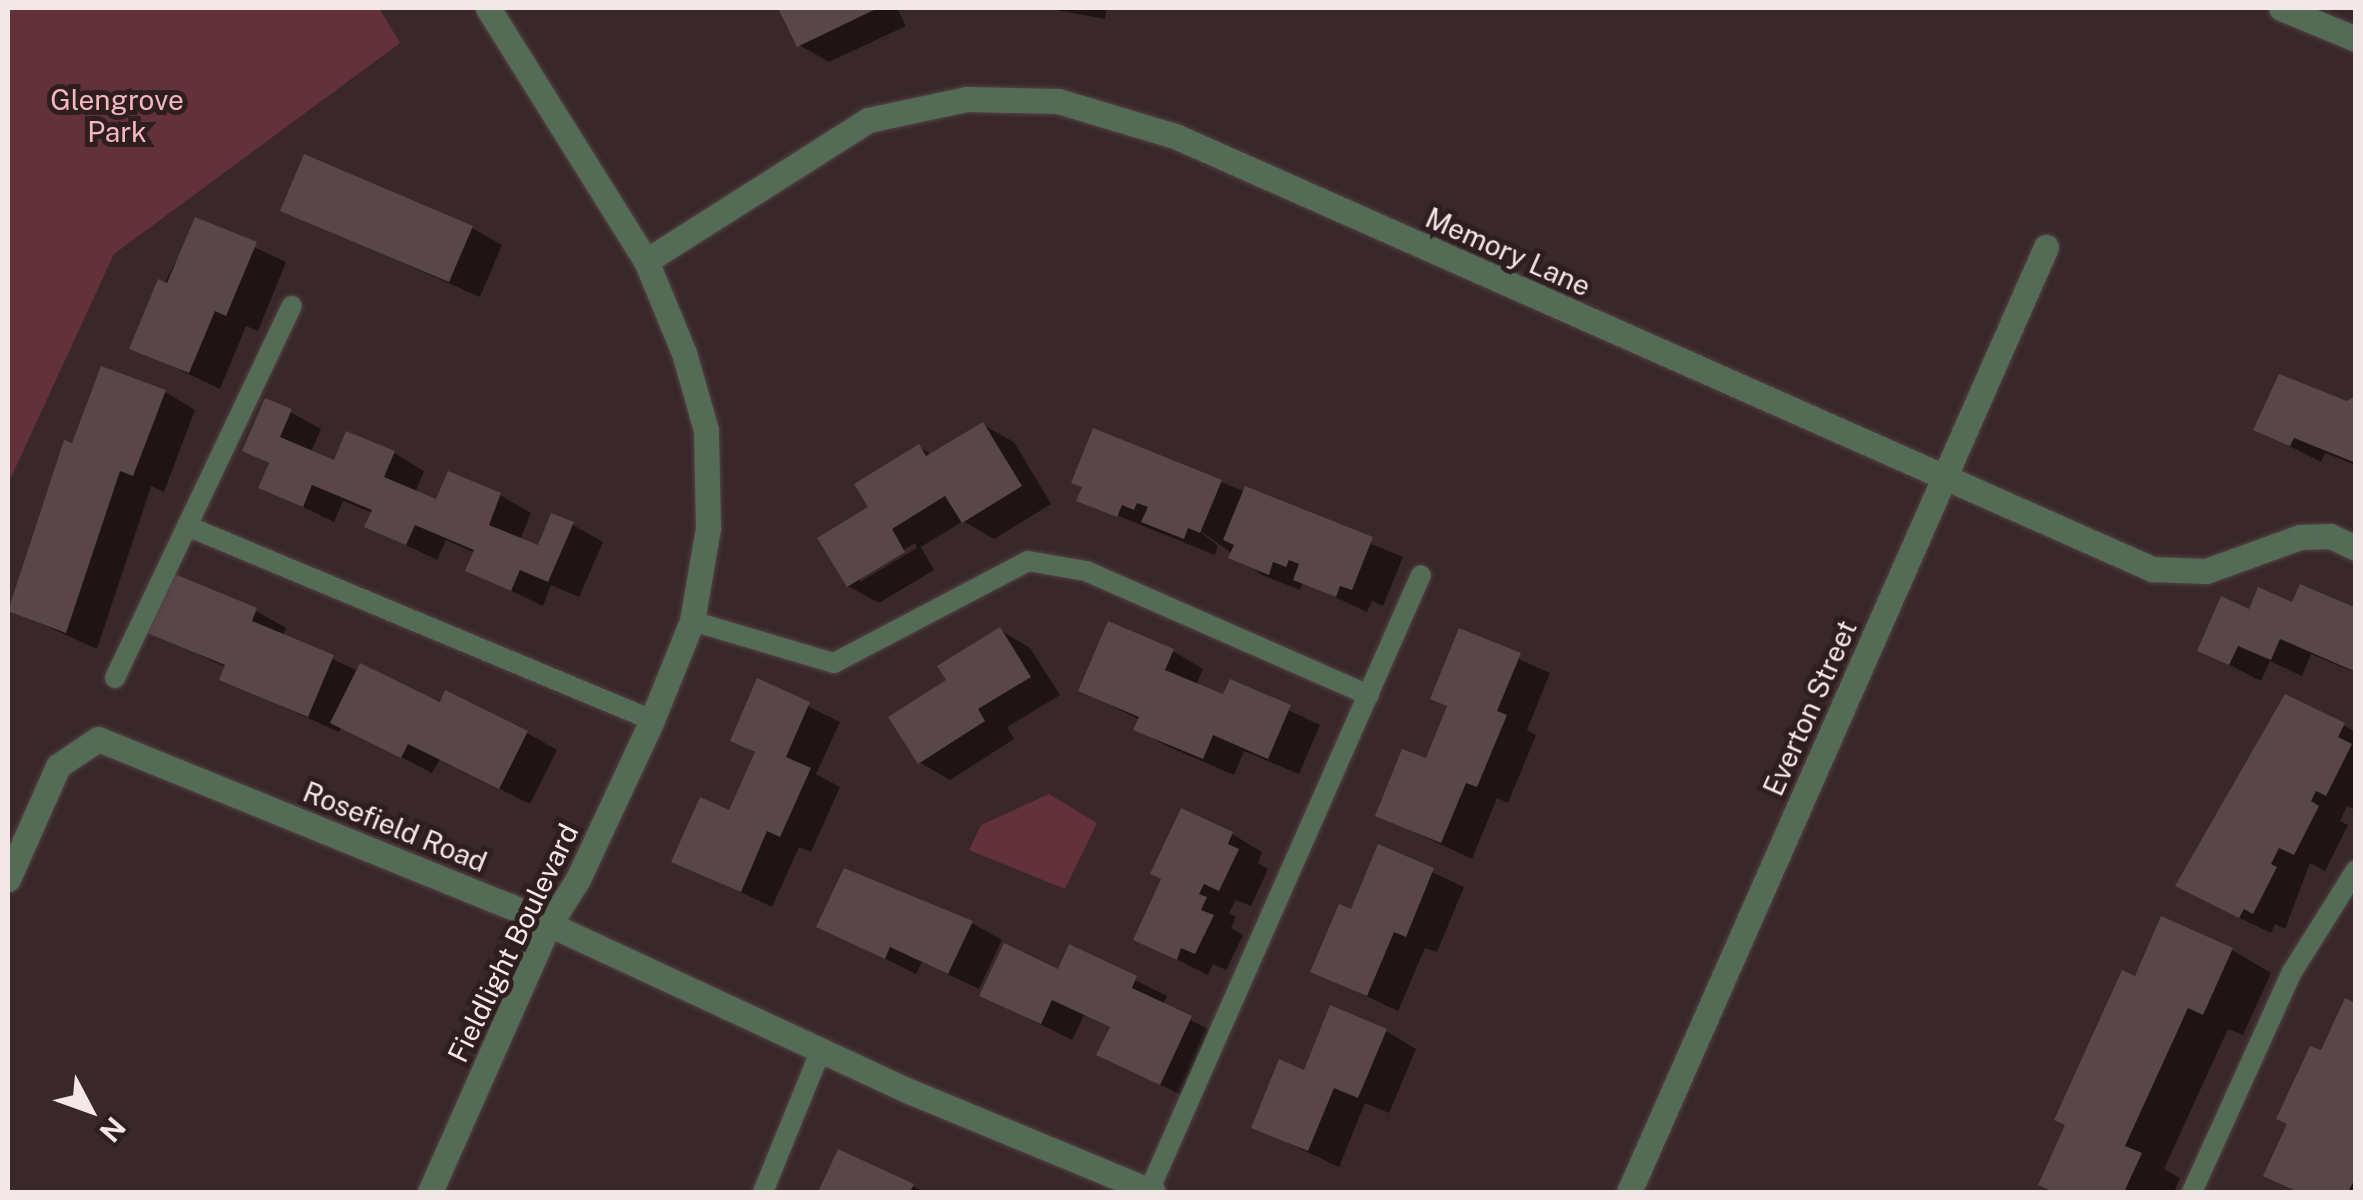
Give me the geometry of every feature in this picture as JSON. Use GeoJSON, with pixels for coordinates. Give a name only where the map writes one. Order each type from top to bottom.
{"type":"FeatureCollection","features":[{"type":"Feature","properties":{"kind":"street","name":"Fieldlight Boulevard"},"geometry":{"type":"LineString","coordinates":[[430,1192],[547,928],[578,879],[652,720],[692,621],[708,528],[706,430],[684,353],[646,262],[488,8]]}},
{"type":"Feature","properties":{"kind":"street"},"geometry":{"type":"LineString","coordinates":[[2281,8],[2356,39]]}},
{"type":"Feature","properties":{"kind":"street","name":"Memory Lane"},"geometry":{"type":"LineString","coordinates":[[646,262],[868,120],[967,99],[1058,101],[1175,136],[2152,569],[2206,571],[2300,538],[2330,536],[2356,548]]}},
{"type":"Feature","properties":{"kind":"street","name":"Everton Street"},"geometry":{"type":"LineString","coordinates":[[1629,1192],[2046,247]]}},
{"type":"Feature","properties":{"kind":"street","name":"Rosefield Road"},"geometry":{"type":"LineString","coordinates":[[8,878],[58,766],[98,739],[510,906],[547,928],[1151,1192]]}},
{"type":"Feature","properties":{"kind":"lane"},"geometry":{"type":"LineString","coordinates":[[115,678],[292,306]]}},
{"type":"Feature","properties":{"kind":"lane"},"geometry":{"type":"LineString","coordinates":[[187,526],[607,696],[652,720]]}},
{"type":"Feature","properties":{"kind":"lane"},"geometry":{"type":"LineString","coordinates":[[692,621],[834,662],[1028,561],[1086,571],[1369,695]]}},
{"type":"Feature","properties":{"kind":"lane"},"geometry":{"type":"LineString","coordinates":[[1151,1192],[1421,575]]}},
{"type":"Feature","properties":{"kind":"lane"},"geometry":{"type":"LineString","coordinates":[[2192,1192],[2292,972],[2356,870]]}},
{"type":"Feature","properties":{"kind":"lane"},"geometry":{"type":"LineString","coordinates":[[763,1192],[821,1050]]}},
{"type":"Feature","properties":{"kind":"green space","name":"Glengrove Park"},"geometry":{"type":"Polygon","coordinates":[[[8,8],[379,8],[400,43],[114,254],[8,484],[8,8]]]}},
{"type":"Feature","properties":{"kind":"green space"},"geometry":{"type":"Polygon","coordinates":[[[1049,794],[1097,823],[1065,889],[969,850],[981,825],[1049,794]]]}},
{"type":"Feature","properties":{"kind":"building"},"geometry":{"type":"Polygon","coordinates":[[[778,8],[878,8],[797,47],[778,8]]]}},
{"type":"Feature","properties":{"kind":"building"},"geometry":{"type":"Polygon","coordinates":[[[304,154],[473,226],[449,282],[280,211],[304,154]]]}},
{"type":"Feature","properties":{"kind":"building"},"geometry":{"type":"Polygon","coordinates":[[[195,217],[257,242],[226,316],[215,311],[189,373],[129,349],[158,279],[167,283],[195,217]]]}},
{"type":"Feature","properties":{"kind":"building"},"geometry":{"type":"Polygon","coordinates":[[[101,366],[166,390],[133,476],[120,471],[66,633],[8,611],[64,440],[72,443],[101,366]]]}},
{"type":"Feature","properties":{"kind":"building"},"geometry":{"type":"Polygon","coordinates":[[[2279,374],[2347,401],[2356,395],[2356,463],[2294,438],[2290,446],[2253,430],[2279,374]]]}},
{"type":"Feature","properties":{"kind":"building"},"geometry":{"type":"Polygon","coordinates":[[[265,398],[292,409],[280,437],[334,460],[346,431],[395,451],[384,477],[436,499],[448,471],[501,493],[489,525],[538,545],[551,513],[574,522],[548,582],[520,570],[511,591],[465,571],[474,550],[415,525],[406,545],[364,527],[372,510],[312,485],[303,507],[258,488],[269,463],[242,451],[265,398]]]}},
{"type":"Feature","properties":{"kind":"building"},"geometry":{"type":"Polygon","coordinates":[[[983,422],[1022,486],[962,523],[945,496],[892,529],[905,552],[847,587],[817,538],[868,507],[854,484],[919,444],[926,456],[983,422]]]}},
{"type":"Feature","properties":{"kind":"building"},"geometry":{"type":"Polygon","coordinates":[[[1093,428],[1222,480],[1200,533],[1188,528],[1184,539],[1141,522],[1148,507],[1137,503],[1134,510],[1122,505],[1117,517],[1076,501],[1082,487],[1071,483],[1093,428]]]}},
{"type":"Feature","properties":{"kind":"building"},"geometry":{"type":"Polygon","coordinates":[[[1245,486],[1373,537],[1352,590],[1340,586],[1336,597],[1293,580],[1299,564],[1289,560],[1286,567],[1273,562],[1269,575],[1228,558],[1234,545],[1223,540],[1245,486]]]}},
{"type":"Feature","properties":{"kind":"building"},"geometry":{"type":"Polygon","coordinates":[[[172,573],[257,608],[252,621],[334,655],[308,717],[219,680],[225,665],[147,633],[172,573]]]}},
{"type":"Feature","properties":{"kind":"building"},"geometry":{"type":"Polygon","coordinates":[[[2300,584],[2356,608],[2356,672],[2280,639],[2271,660],[2238,646],[2229,665],[2197,651],[2221,596],[2249,609],[2258,587],[2292,602],[2300,584]]]}},
{"type":"Feature","properties":{"kind":"building"},"geometry":{"type":"Polygon","coordinates":[[[1108,621],[1174,649],[1165,670],[1223,694],[1230,679],[1291,705],[1268,759],[1213,735],[1203,759],[1133,730],[1139,717],[1078,691],[1108,621]]]}},
{"type":"Feature","properties":{"kind":"building"},"geometry":{"type":"Polygon","coordinates":[[[1000,627],[1031,677],[978,709],[985,721],[918,764],[888,717],[946,680],[937,666],[1000,627]]]}},
{"type":"Feature","properties":{"kind":"building"},"geometry":{"type":"Polygon","coordinates":[[[1459,628],[1521,653],[1497,711],[1507,715],[1477,787],[1466,783],[1441,843],[1375,816],[1402,749],[1426,758],[1447,706],[1430,699],[1459,628]]]}},
{"type":"Feature","properties":{"kind":"building"},"geometry":{"type":"Polygon","coordinates":[[[360,663],[440,702],[445,690],[528,731],[499,789],[408,744],[401,758],[330,723],[360,663]]]}},
{"type":"Feature","properties":{"kind":"building"},"geometry":{"type":"Polygon","coordinates":[[[757,678],[810,702],[786,757],[811,768],[780,837],[767,831],[741,892],[671,862],[700,797],[729,810],[755,752],[730,741],[757,678]]]}},
{"type":"Feature","properties":{"kind":"building"},"geometry":{"type":"Polygon","coordinates":[[[2285,694],[2345,723],[2338,737],[2352,744],[2326,796],[2316,791],[2311,801],[2319,806],[2294,855],[2279,848],[2271,864],[2277,867],[2253,914],[2244,909],[2239,918],[2175,886],[2285,694]]]}},
{"type":"Feature","properties":{"kind":"building"},"geometry":{"type":"Polygon","coordinates":[[[1181,808],[1233,832],[1228,844],[1239,849],[1219,891],[1204,884],[1199,894],[1207,897],[1201,910],[1214,915],[1195,954],[1181,948],[1177,960],[1133,940],[1161,879],[1150,874],[1181,808]]]}},
{"type":"Feature","properties":{"kind":"building"},"geometry":{"type":"Polygon","coordinates":[[[1378,844],[1434,868],[1406,937],[1394,932],[1367,996],[1310,972],[1339,904],[1351,909],[1378,844]]]}},
{"type":"Feature","properties":{"kind":"building"},"geometry":{"type":"Polygon","coordinates":[[[844,868],[973,921],[948,974],[890,947],[885,959],[816,927],[844,868]]]}},
{"type":"Feature","properties":{"kind":"building"},"geometry":{"type":"Polygon","coordinates":[[[2161,916],[2233,948],[2203,1015],[2188,1008],[2125,1146],[2142,1153],[2124,1192],[2054,1192],[2038,1185],[2065,1125],[2054,1120],[2122,970],[2135,976],[2161,916]]]}},
{"type":"Feature","properties":{"kind":"building"},"geometry":{"type":"Polygon","coordinates":[[[1004,943],[1058,969],[1069,944],[1137,976],[1132,988],[1192,1016],[1160,1085],[1096,1055],[1110,1027],[1052,1000],[1041,1024],[979,996],[1004,943]]]}},
{"type":"Feature","properties":{"kind":"building"},"geometry":{"type":"Polygon","coordinates":[[[2345,998],[2356,1003],[2356,1177],[2348,1192],[2298,1192],[2263,1176],[2287,1124],[2276,1119],[2310,1046],[2321,1050],[2345,998]]]}},
{"type":"Feature","properties":{"kind":"building"},"geometry":{"type":"Polygon","coordinates":[[[1330,1005],[1387,1029],[1358,1098],[1334,1088],[1308,1151],[1251,1128],[1279,1059],[1304,1070],[1330,1005]]]}},
{"type":"Feature","properties":{"kind":"building"},"geometry":{"type":"Polygon","coordinates":[[[838,1149],[914,1184],[910,1192],[818,1192],[838,1149]]]}}]}
